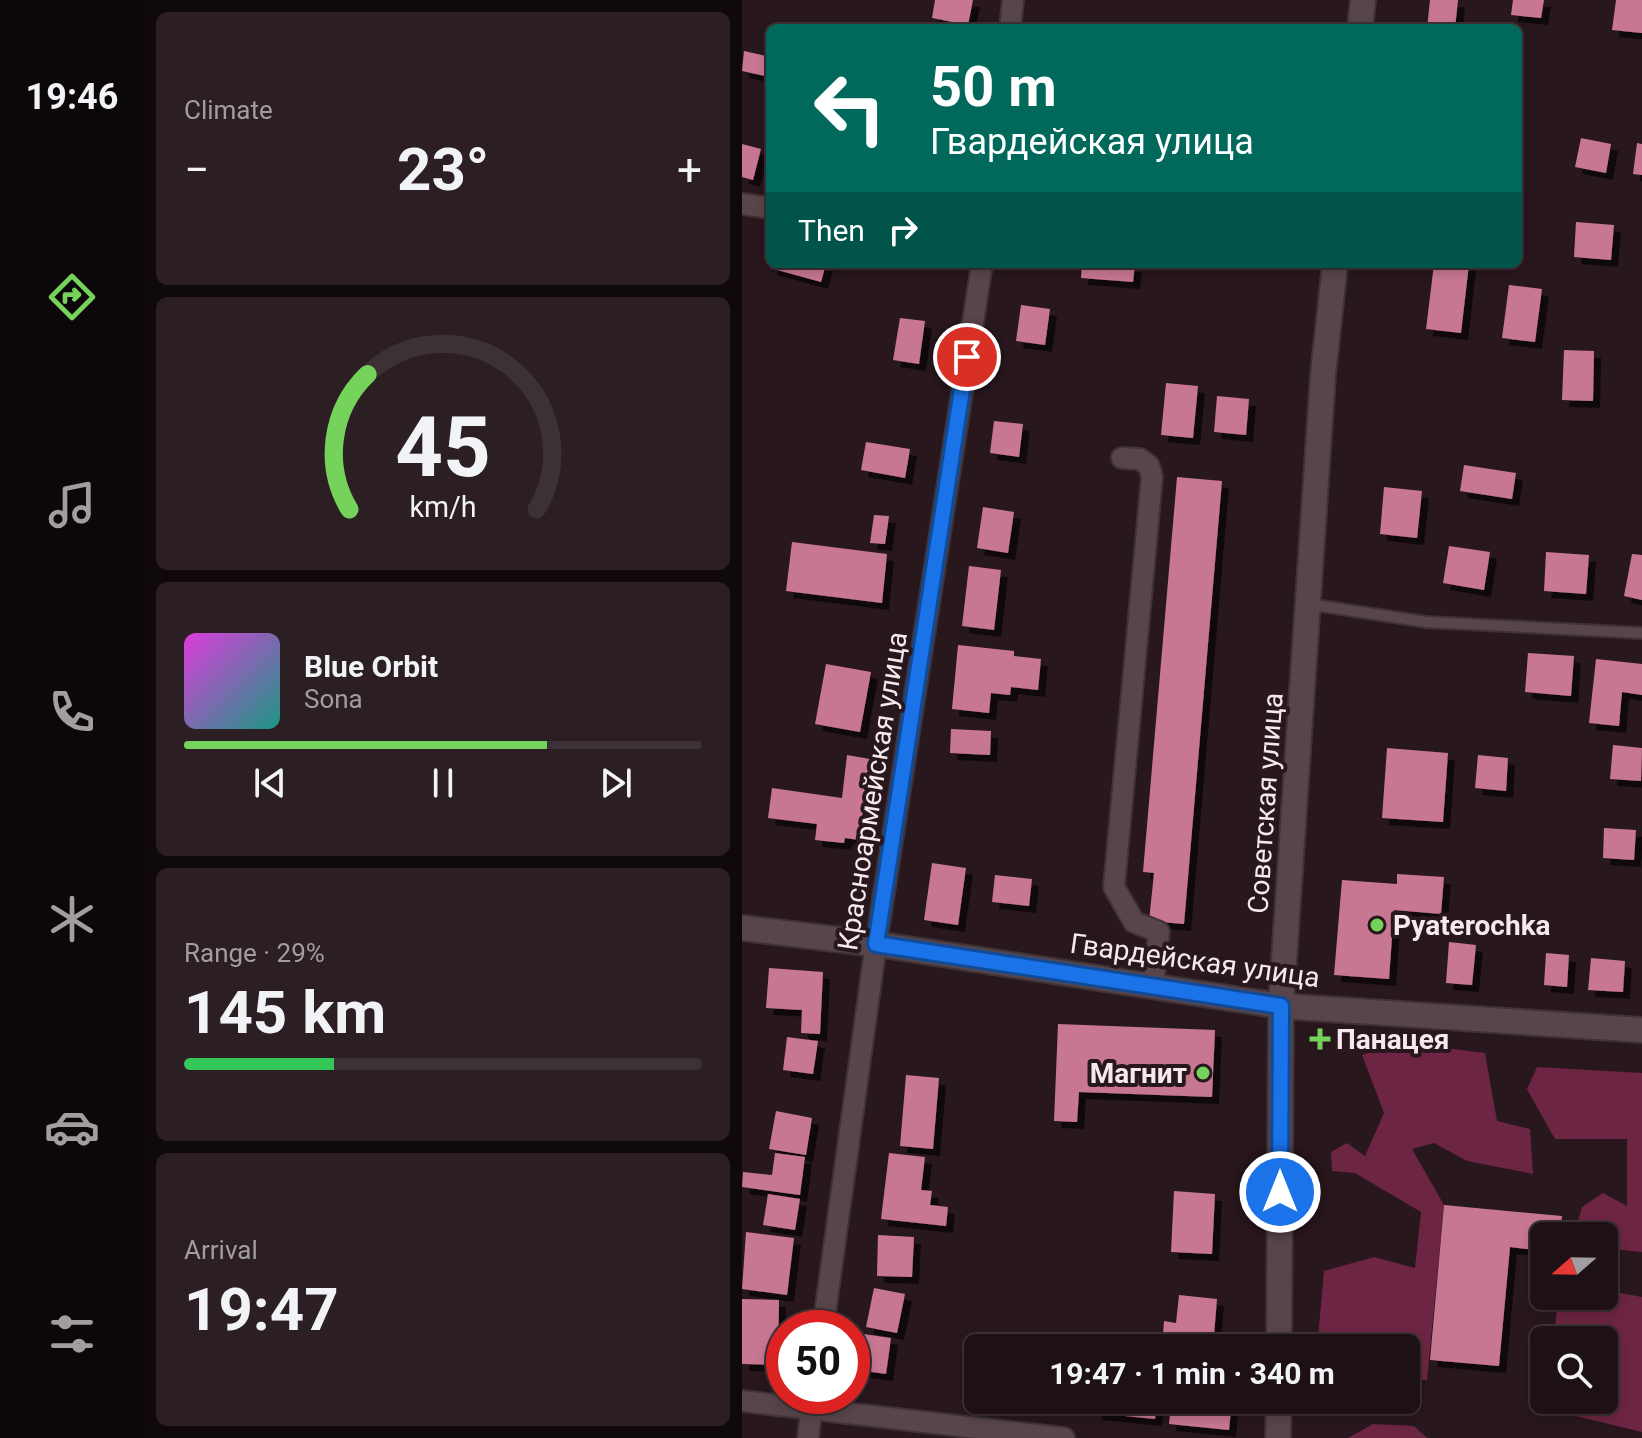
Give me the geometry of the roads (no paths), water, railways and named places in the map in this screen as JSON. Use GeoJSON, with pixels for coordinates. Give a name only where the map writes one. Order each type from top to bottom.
{"type":"FeatureCollection","features":[{"type":"Feature","properties":{"kind":"main road"},"geometry":{"type":"LineString","coordinates":[[1360,24],[1363,0]]}},
{"type":"Feature","properties":{"kind":"main road","name":"Советская улица"},"geometry":{"type":"LineString","coordinates":[[1279,1334],[1281,1006],[1323,375],[1335,268]]}},
{"type":"Feature","properties":{"kind":"main road","name":"Гвардейская улица"},"geometry":{"type":"LineString","coordinates":[[742,928],[876,944],[1281,1006],[1642,1030]]}},
{"type":"Feature","properties":{"kind":"main road"},"geometry":{"type":"LineString","coordinates":[[1278,1438],[1279,1414]]}},
{"type":"Feature","properties":{"kind":"street"},"geometry":{"type":"LineString","coordinates":[[1010,24],[1013,0]]}},
{"type":"Feature","properties":{"kind":"street"},"geometry":{"type":"LineString","coordinates":[[742,204],[766,207]]}},
{"type":"Feature","properties":{"kind":"street","name":"Красноармейская улица"},"geometry":{"type":"LineString","coordinates":[[825,1310],[876,944],[981,268]]}},
{"type":"Feature","properties":{"kind":"street"},"geometry":{"type":"LineString","coordinates":[[1122,458],[1140,459],[1149,466],[1152,477],[1114,887],[1134,922],[1159,932],[1153,986]]}},
{"type":"Feature","properties":{"kind":"street"},"geometry":{"type":"LineString","coordinates":[[742,1401],[766,1402]]}},
{"type":"Feature","properties":{"kind":"street"},"geometry":{"type":"LineString","coordinates":[[870,1411],[1064,1438]]}},
{"type":"Feature","properties":{"kind":"street"},"geometry":{"type":"LineString","coordinates":[[808,1438],[811,1414]]}},
{"type":"Feature","properties":{"kind":"lane"},"geometry":{"type":"LineString","coordinates":[[1308,604],[1426,622],[1642,633]]}},
{"type":"Feature","properties":{"kind":"place","name":"Pyaterochka"},"geometry":{"type":"Point","coordinates":[1377,925]}},
{"type":"Feature","properties":{"kind":"place","name":"Панацея"},"geometry":{"type":"Point","coordinates":[1320,1039]}},
{"type":"Feature","properties":{"kind":"place","name":"Магнит"},"geometry":{"type":"Point","coordinates":[1203,1073]}}]}
